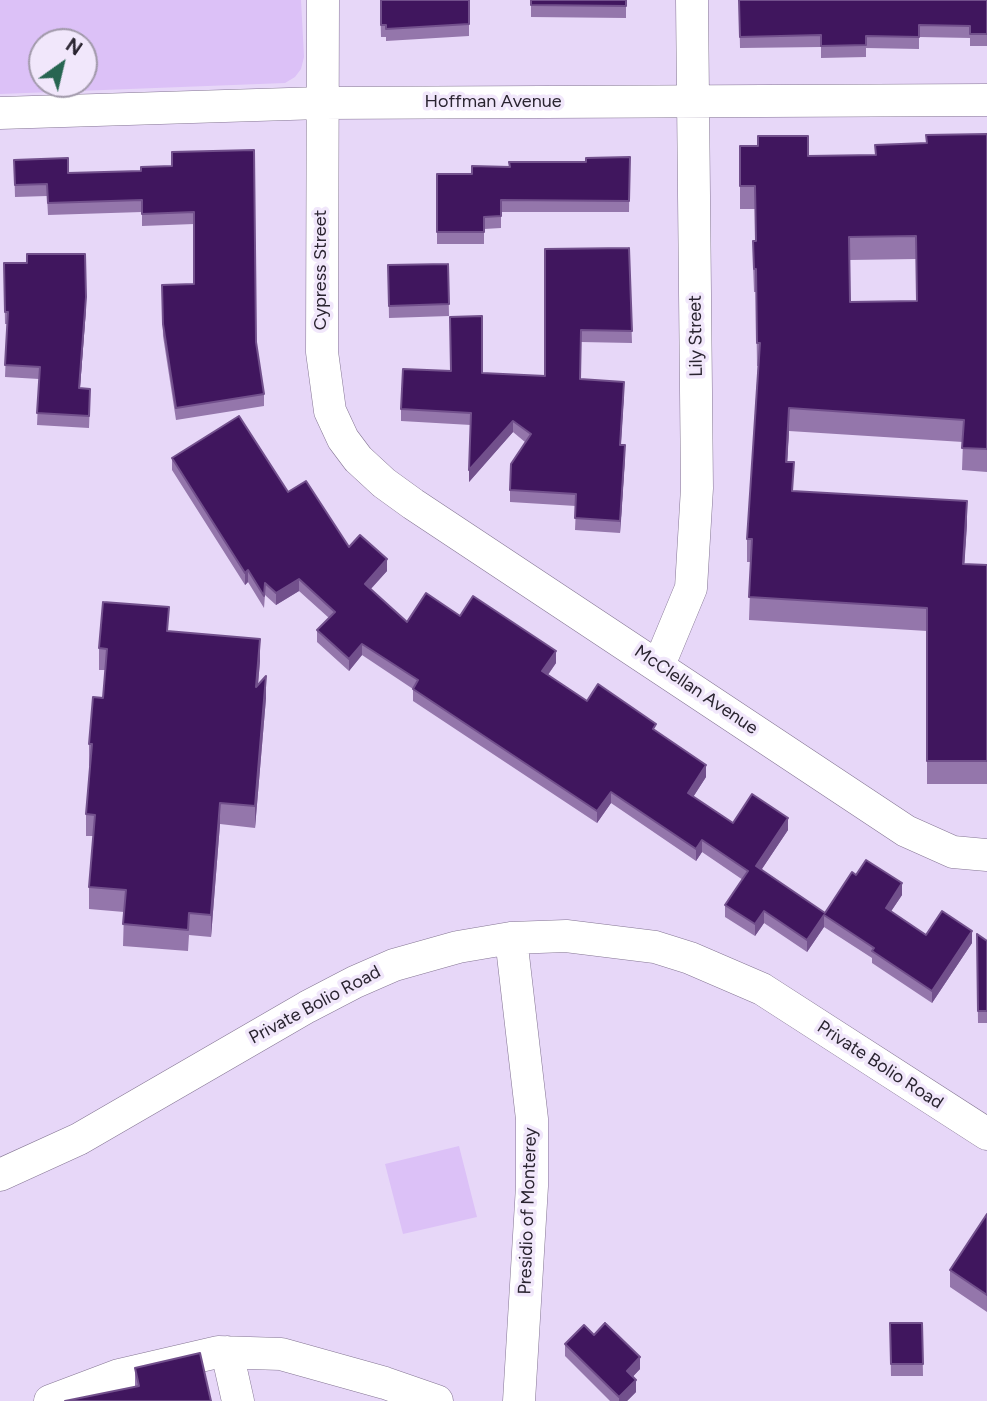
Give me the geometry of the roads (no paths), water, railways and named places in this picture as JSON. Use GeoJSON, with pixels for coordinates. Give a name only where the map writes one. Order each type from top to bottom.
{"type":"FeatureCollection","features":[{"type":"Feature","properties":{"kind":"street","name":"Cypress Street"},"geometry":{"type":"LineString","coordinates":[[323,0],[321,318],[324,374],[330,411],[343,439],[358,460],[413,504]]}},
{"type":"Feature","properties":{"kind":"street","name":"Lily Street"},"geometry":{"type":"LineString","coordinates":[[659,665],[691,588],[697,488],[692,0]]}},
{"type":"Feature","properties":{"kind":"street","name":"Hoffman Avenue"},"geometry":{"type":"LineString","coordinates":[[0,113],[321,103],[987,100]]}},
{"type":"Feature","properties":{"kind":"street","name":"McClellan Avenue"},"geometry":{"type":"LineString","coordinates":[[413,504],[906,831],[953,852],[987,855]]}},
{"type":"Feature","properties":{"kind":"street","name":"Private Bolio Road"},"geometry":{"type":"LineString","coordinates":[[0,1175],[79,1139],[355,982],[394,965],[429,954],[511,939],[566,936],[655,947],[728,972],[762,989],[987,1134]]}},
{"type":"Feature","properties":{"kind":"street","name":"Presidio of Monterey"},"geometry":{"type":"LineString","coordinates":[[511,939],[532,1119],[532,1186],[519,1401]]}},
{"type":"Feature","properties":{"kind":"street"},"geometry":{"type":"LineString","coordinates":[[50,1401],[122,1388],[218,1352],[281,1354],[384,1392],[437,1401]]}},
{"type":"Feature","properties":{"kind":"street"},"geometry":{"type":"LineString","coordinates":[[227,1352],[237,1401]]}}]}
